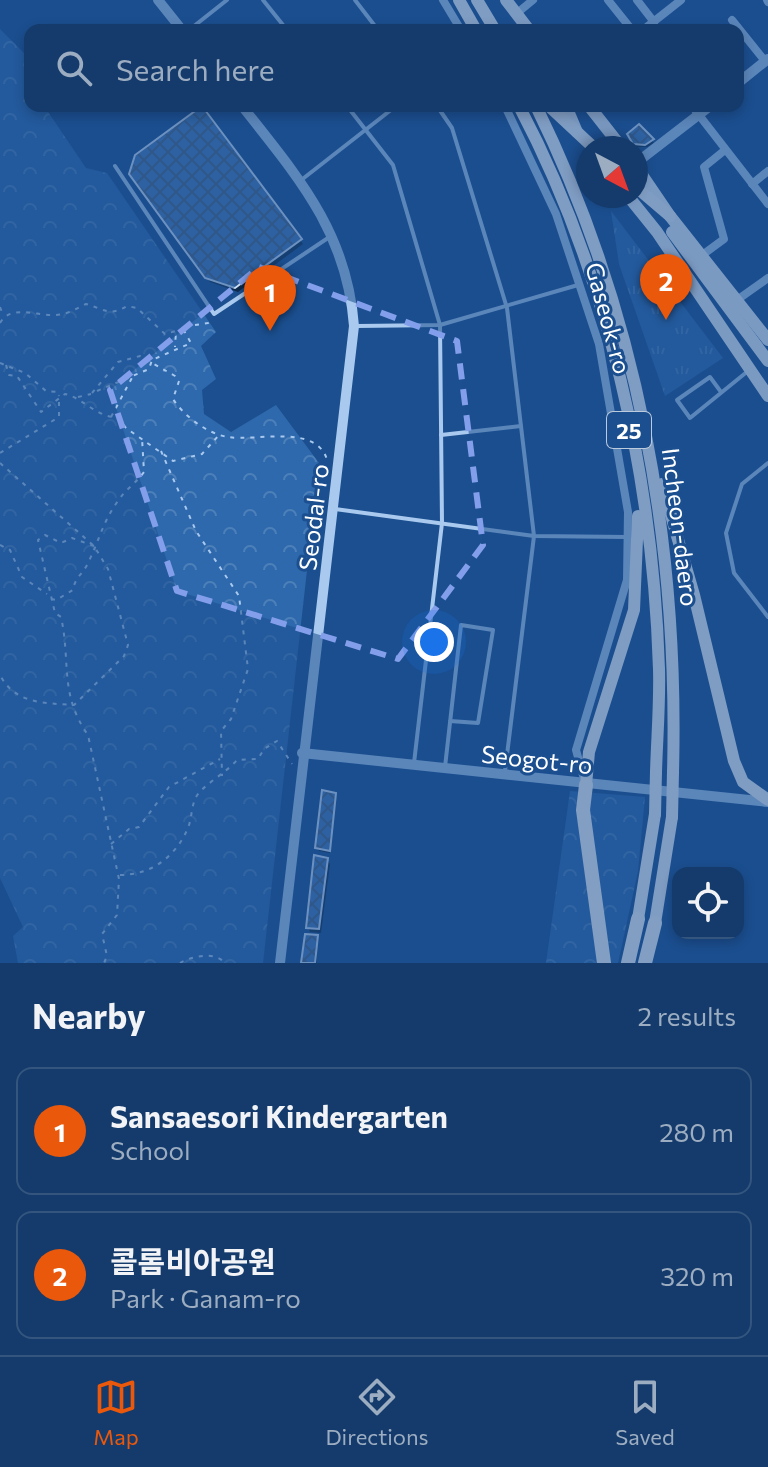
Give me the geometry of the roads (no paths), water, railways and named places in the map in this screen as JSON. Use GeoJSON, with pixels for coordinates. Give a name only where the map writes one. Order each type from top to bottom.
{"type":"FeatureCollection","features":[{"type":"Feature","properties":{"kind":"highway"},"geometry":{"type":"LineString","coordinates":[[459,0],[473,24]]}},
{"type":"Feature","properties":{"kind":"highway"},"geometry":{"type":"LineString","coordinates":[[477,0],[491,24]]}},
{"type":"Feature","properties":{"kind":"highway","name":"Incheon-daero"},"geometry":{"type":"LineString","coordinates":[[522,112],[566,207],[592,279],[629,426],[653,575],[659,671],[655,814],[638,919]]}},
{"type":"Feature","properties":{"kind":"highway","name":"Incheon-daero"},"geometry":{"type":"LineString","coordinates":[[539,112],[554,142],[606,278],[643,412],[662,523],[675,689],[672,817],[655,923]]}},
{"type":"Feature","properties":{"kind":"highway"},"geometry":{"type":"LineString","coordinates":[[556,112],[581,136]]}},
{"type":"Feature","properties":{"kind":"highway"},"geometry":{"type":"LineString","coordinates":[[648,198],[670,216]]}},
{"type":"Feature","properties":{"kind":"highway"},"geometry":{"type":"LineString","coordinates":[[643,412],[694,595],[734,761],[743,782],[768,801]]}},
{"type":"Feature","properties":{"kind":"highway"},"geometry":{"type":"LineString","coordinates":[[604,963],[583,810],[589,752],[634,610],[640,489]]}},
{"type":"Feature","properties":{"kind":"highway"},"geometry":{"type":"LineString","coordinates":[[628,963],[638,919]]}},
{"type":"Feature","properties":{"kind":"highway"},"geometry":{"type":"LineString","coordinates":[[645,963],[655,923]]}},
{"type":"Feature","properties":{"kind":"main road"},"geometry":{"type":"LineString","coordinates":[[506,0],[524,24]]}},
{"type":"Feature","properties":{"kind":"main road"},"geometry":{"type":"LineString","coordinates":[[568,112],[575,130]]}},
{"type":"Feature","properties":{"kind":"main road"},"geometry":{"type":"LineString","coordinates":[[594,112],[613,136]]}},
{"type":"Feature","properties":{"kind":"main road"},"geometry":{"type":"LineString","coordinates":[[648,182],[670,216],[768,340]]}},
{"type":"Feature","properties":{"kind":"main road"},"geometry":{"type":"LineString","coordinates":[[648,198],[765,357]]}},
{"type":"Feature","properties":{"kind":"main road"},"geometry":{"type":"LineString","coordinates":[[638,208],[768,396]]}},
{"type":"Feature","properties":{"kind":"main road"},"geometry":{"type":"LineString","coordinates":[[747,369],[750,354],[765,357]]}},
{"type":"Feature","properties":{"kind":"street"},"geometry":{"type":"LineString","coordinates":[[158,0],[177,24]]}},
{"type":"Feature","properties":{"kind":"street"},"geometry":{"type":"LineString","coordinates":[[443,0],[457,24]]}},
{"type":"Feature","properties":{"kind":"street"},"geometry":{"type":"LineString","coordinates":[[516,14],[533,0]]}},
{"type":"Feature","properties":{"kind":"street"},"geometry":{"type":"LineString","coordinates":[[609,0],[627,24]]}},
{"type":"Feature","properties":{"kind":"street"},"geometry":{"type":"LineString","coordinates":[[637,0],[654,22]]}},
{"type":"Feature","properties":{"kind":"street"},"geometry":{"type":"LineString","coordinates":[[651,24],[681,0]]}},
{"type":"Feature","properties":{"kind":"street"},"geometry":{"type":"LineString","coordinates":[[732,20],[735,24]]}},
{"type":"Feature","properties":{"kind":"street"},"geometry":{"type":"LineString","coordinates":[[744,36],[766,64],[744,75]]}},
{"type":"Feature","properties":{"kind":"street","name":"Seodal-ro"},"geometry":{"type":"LineString","coordinates":[[247,112],[300,181],[333,234],[347,278],[354,326],[280,963]]}},
{"type":"Feature","properties":{"kind":"street","name":"Gaseok-ro"},"geometry":{"type":"LineString","coordinates":[[508,112],[556,214],[581,284],[599,344],[620,455],[629,537],[627,580],[576,750],[586,785]]}},
{"type":"Feature","properties":{"kind":"street"},"geometry":{"type":"LineString","coordinates":[[648,153],[694,112]]}},
{"type":"Feature","properties":{"kind":"street"},"geometry":{"type":"LineString","coordinates":[[696,112],[768,204]]}},
{"type":"Feature","properties":{"kind":"street"},"geometry":{"type":"LineString","coordinates":[[701,256],[724,239],[704,167],[725,150]]}},
{"type":"Feature","properties":{"kind":"street"},"geometry":{"type":"LineString","coordinates":[[752,184],[768,171]]}},
{"type":"Feature","properties":{"kind":"street"},"geometry":{"type":"LineString","coordinates":[[737,300],[768,278]]}},
{"type":"Feature","properties":{"kind":"street","name":"Seogot-ro"},"geometry":{"type":"LineString","coordinates":[[302,759],[414,765],[586,785],[768,801]]}},
{"type":"Feature","properties":{"kind":"lane"},"geometry":{"type":"LineString","coordinates":[[197,24],[227,0]]}},
{"type":"Feature","properties":{"kind":"lane"},"geometry":{"type":"LineString","coordinates":[[263,0],[282,24]]}},
{"type":"Feature","properties":{"kind":"lane"},"geometry":{"type":"LineString","coordinates":[[355,0],[373,24]]}},
{"type":"Feature","properties":{"kind":"lane"},"geometry":{"type":"LineString","coordinates":[[352,112],[393,165],[440,325],[442,523],[414,765]]}},
{"type":"Feature","properties":{"kind":"lane"},"geometry":{"type":"LineString","coordinates":[[300,181],[388,112]]}},
{"type":"Feature","properties":{"kind":"lane"},"geometry":{"type":"LineString","coordinates":[[441,112],[452,128],[507,308],[534,536],[504,775]]}},
{"type":"Feature","properties":{"kind":"lane"},"geometry":{"type":"LineString","coordinates":[[115,166],[214,314],[333,234]]}},
{"type":"Feature","properties":{"kind":"lane"},"geometry":{"type":"LineString","coordinates":[[354,326],[440,325],[581,284]]}},
{"type":"Feature","properties":{"kind":"lane"},"geometry":{"type":"LineString","coordinates":[[721,392],[710,377],[677,400],[690,418],[721,392],[747,369]]}},
{"type":"Feature","properties":{"kind":"lane"},"geometry":{"type":"LineString","coordinates":[[441,435],[521,426]]}},
{"type":"Feature","properties":{"kind":"lane"},"geometry":{"type":"LineString","coordinates":[[768,463],[742,484],[726,533],[734,573],[768,617]]}},
{"type":"Feature","properties":{"kind":"lane"},"geometry":{"type":"LineString","coordinates":[[335,509],[534,536],[629,537]]}},
{"type":"Feature","properties":{"kind":"lane"},"geometry":{"type":"LineString","coordinates":[[445,769],[450,721],[461,625],[493,630],[478,723],[450,721]]}},
{"type":"Feature","properties":{"kind":"place","name":"콜롬비아공원"},"geometry":{"type":"Point","coordinates":[666,320]}},
{"type":"Feature","properties":{"kind":"place","name":"Sansaesori Kindergarten"},"geometry":{"type":"Point","coordinates":[270,331]}}]}
